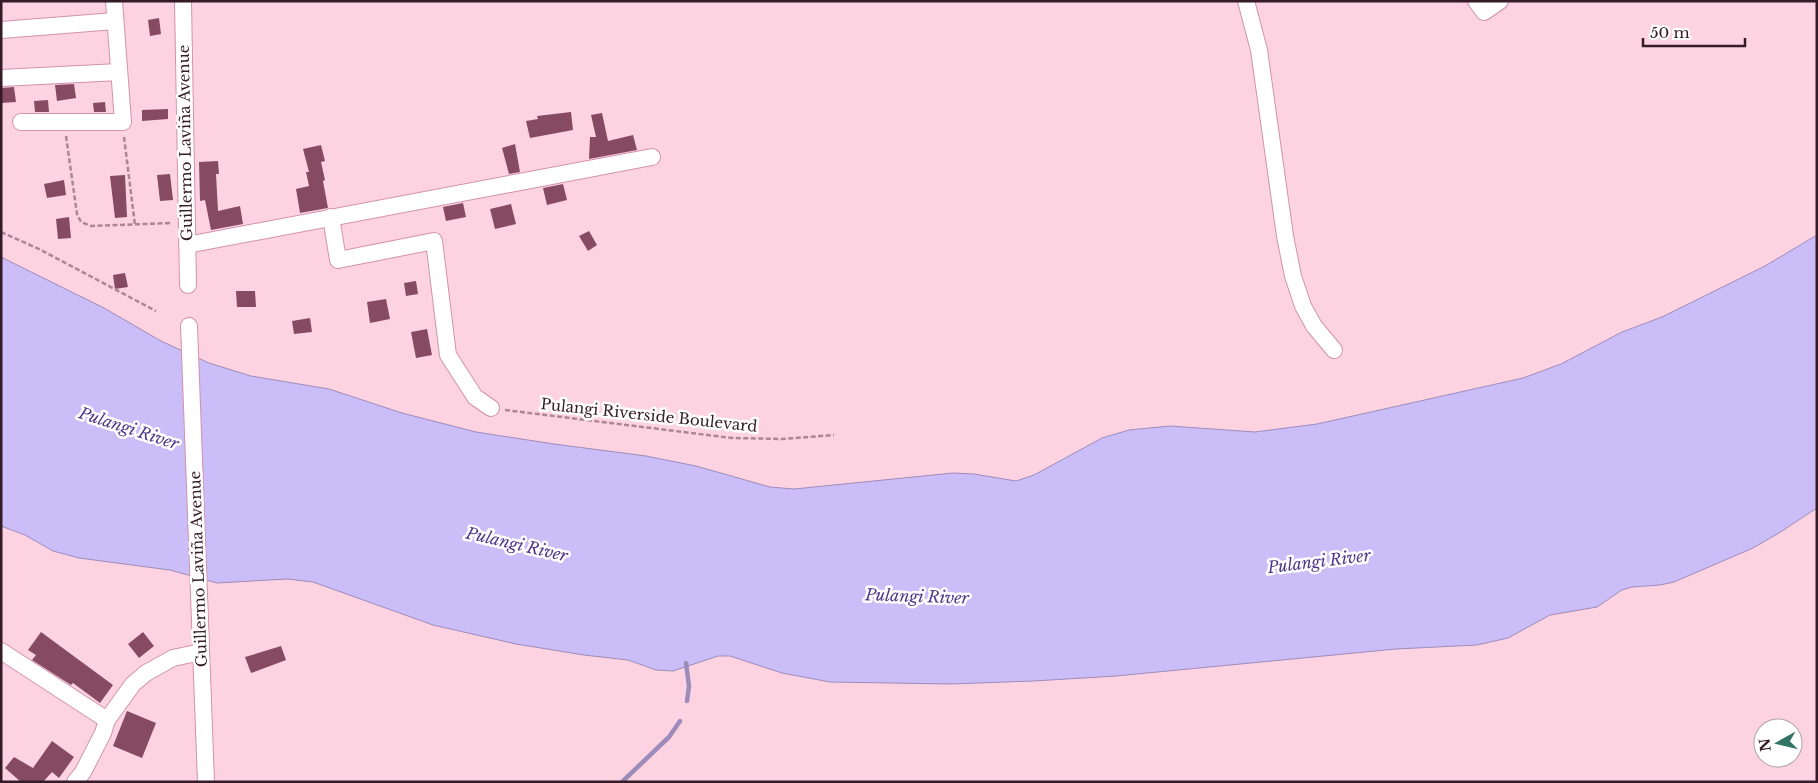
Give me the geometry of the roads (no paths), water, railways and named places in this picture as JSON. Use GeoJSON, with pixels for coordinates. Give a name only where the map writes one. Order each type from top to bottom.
{"type":"FeatureCollection","features":[{"type":"Feature","properties":{"kind":"street"},"geometry":{"type":"LineString","coordinates":[[21,122],[123,122],[114,1]]}},
{"type":"Feature","properties":{"kind":"street","name":"Guillermo Laviña Avenue"},"geometry":{"type":"LineString","coordinates":[[183,1],[188,285]]}},
{"type":"Feature","properties":{"kind":"street"},"geometry":{"type":"LineString","coordinates":[[1246,1],[1259,50],[1285,236],[1293,276],[1302,306],[1314,326],[1334,350]]}},
{"type":"Feature","properties":{"kind":"street"},"geometry":{"type":"LineString","coordinates":[[1476,1],[1484,12],[1500,1]]}},
{"type":"Feature","properties":{"kind":"street"},"geometry":{"type":"LineString","coordinates":[[1,30],[115,21]]}},
{"type":"Feature","properties":{"kind":"street"},"geometry":{"type":"LineString","coordinates":[[1,78],[119,72]]}},
{"type":"Feature","properties":{"kind":"street"},"geometry":{"type":"LineString","coordinates":[[187,245],[652,156]]}},
{"type":"Feature","properties":{"kind":"street"},"geometry":{"type":"LineString","coordinates":[[332,217],[338,260],[434,241],[448,355],[475,397],[491,408]]}},
{"type":"Feature","properties":{"kind":"street","name":"Guillermo Laviña Avenue"},"geometry":{"type":"LineString","coordinates":[[189,326],[206,782]]}},
{"type":"Feature","properties":{"kind":"street"},"geometry":{"type":"LineString","coordinates":[[1,651],[107,720]]}},
{"type":"Feature","properties":{"kind":"street"},"geometry":{"type":"LineString","coordinates":[[75,782],[83,772],[107,720],[133,684],[146,673],[174,658],[201,652]]}},
{"type":"Feature","properties":{"kind":"water","name":"Pulangi River"},"geometry":{"type":"Polygon","coordinates":[[[1817,235],[1817,508],[1753,548],[1674,582],[1622,590],[1597,607],[1550,615],[1508,638],[1477,645],[1396,649],[1116,676],[951,684],[830,682],[782,673],[730,656],[718,656],[673,671],[656,670],[628,660],[516,644],[433,625],[313,582],[287,579],[217,583],[170,570],[79,558],[53,551],[25,535],[1,526],[1,257],[104,308],[161,341],[209,363],[251,376],[329,389],[402,413],[476,432],[646,456],[696,466],[770,487],[794,489],[953,473],[974,474],[1016,481],[1034,475],[1102,438],[1129,430],[1170,426],[1255,432],[1317,424],[1523,378],[1561,364],[1622,332],[1662,317],[1765,266],[1817,235]]]}},
{"type":"Feature","properties":{"kind":"waterway"},"geometry":{"type":"LineString","coordinates":[[686,663],[689,686],[687,701]]}},
{"type":"Feature","properties":{"kind":"waterway"},"geometry":{"type":"LineString","coordinates":[[622,782],[669,737],[680,721]]}}]}
